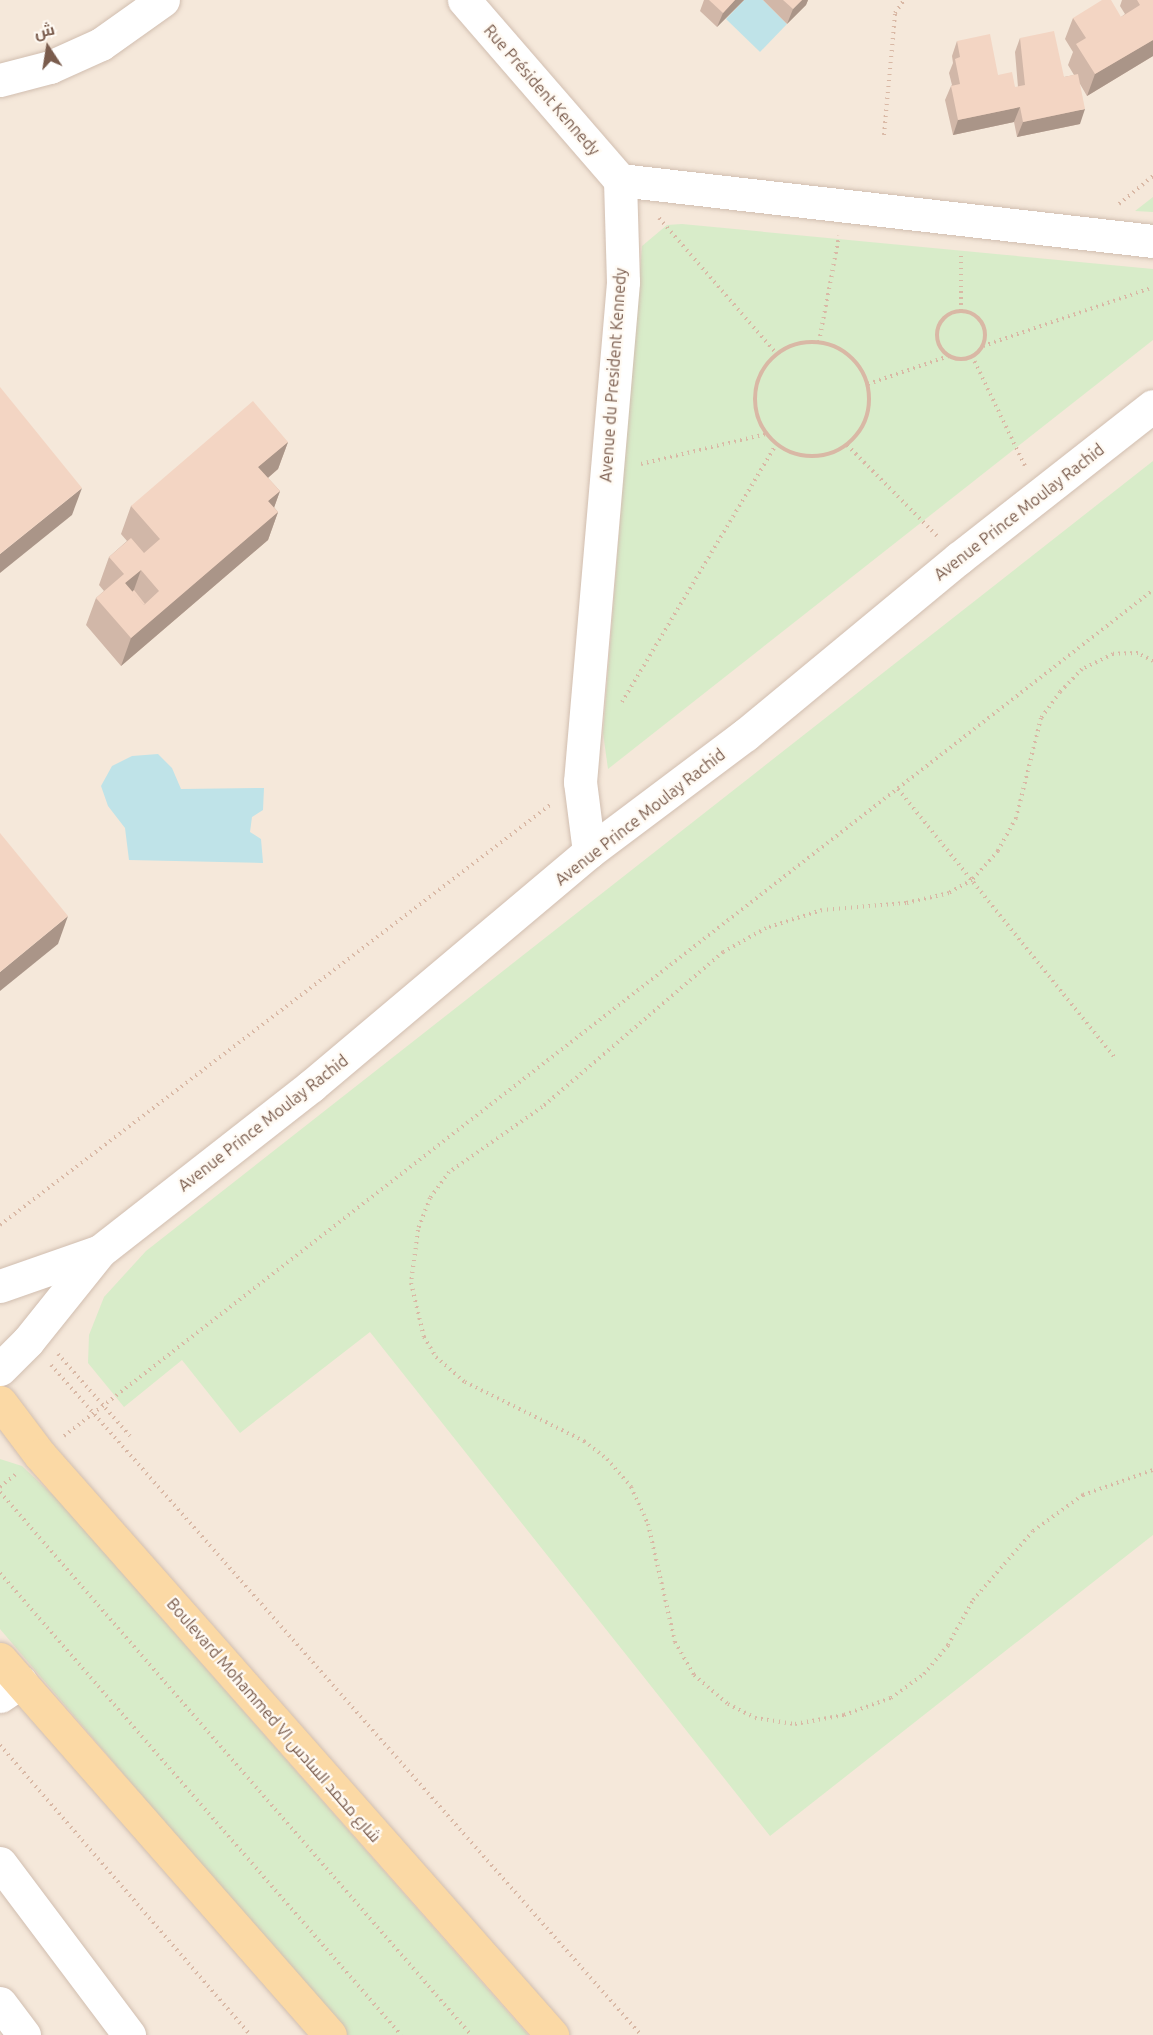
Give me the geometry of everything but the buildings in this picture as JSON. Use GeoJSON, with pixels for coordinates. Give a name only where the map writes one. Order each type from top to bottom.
{"type":"FeatureCollection","features":[{"type":"Feature","properties":{"kind":"main road","name":"Boulevard Mohammed VI شارع محمد السادس"},"geometry":{"type":"LineString","coordinates":[[0,1402],[40,1455],[552,2035]]}},
{"type":"Feature","properties":{"kind":"main road"},"geometry":{"type":"LineString","coordinates":[[7,1679],[330,2035]]}},
{"type":"Feature","properties":{"kind":"street"},"geometry":{"type":"LineString","coordinates":[[0,80],[50,67],[101,44],[163,0]]}},
{"type":"Feature","properties":{"kind":"street","name":"Rue Président Kennedy"},"geometry":{"type":"LineString","coordinates":[[464,0],[620,180]]}},
{"type":"Feature","properties":{"kind":"street"},"geometry":{"type":"LineString","coordinates":[[620,180],[1153,241]]}},
{"type":"Feature","properties":{"kind":"street","name":"Avenue du President Kennedy"},"geometry":{"type":"LineString","coordinates":[[589,852],[580,782],[623,282],[620,180]]}},
{"type":"Feature","properties":{"kind":"street","name":"Avenue Prince Moulay Rachid"},"geometry":{"type":"LineString","coordinates":[[0,1369],[32,1335],[100,1251],[311,1086],[589,852],[745,735],[959,558],[1153,406]]}},
{"type":"Feature","properties":{"kind":"street","name":"Avenue Prince Moulay Rachid"},"geometry":{"type":"LineString","coordinates":[[0,1286],[100,1251]]}},
{"type":"Feature","properties":{"kind":"street"},"geometry":{"type":"LineString","coordinates":[[0,1863],[129,2035]]}},
{"type":"Feature","properties":{"kind":"street"},"geometry":{"type":"LineString","coordinates":[[0,2003],[24,2035]]}},
{"type":"Feature","properties":{"kind":"path"},"geometry":{"type":"LineString","coordinates":[[885,135],[895,14],[904,0]]}},
{"type":"Feature","properties":{"kind":"path"},"geometry":{"type":"LineString","coordinates":[[620,180],[667,225],[777,354]]}},
{"type":"Feature","properties":{"kind":"path"},"geometry":{"type":"LineString","coordinates":[[819,342],[843,207]]}},
{"type":"Feature","properties":{"kind":"path"},"geometry":{"type":"LineString","coordinates":[[961,311],[962,219]]}},
{"type":"Feature","properties":{"kind":"path"},"geometry":{"type":"LineString","coordinates":[[868,384],[949,356],[972,356],[982,345],[1153,286]]}},
{"type":"Feature","properties":{"kind":"path"},"geometry":{"type":"LineString","coordinates":[[949,356],[939,345],[938,330],[946,316],[961,311],[981,322],[982,345]]}},
{"type":"Feature","properties":{"kind":"path"},"geometry":{"type":"LineString","coordinates":[[804,342],[819,342],[850,355],[868,384],[867,418],[847,445],[812,457],[793,454],[776,445],[766,434],[754,401],[756,383],[777,354],[804,342]]}},
{"type":"Feature","properties":{"kind":"path"},"geometry":{"type":"LineString","coordinates":[[972,356],[1025,466]]}},
{"type":"Feature","properties":{"kind":"path"},"geometry":{"type":"LineString","coordinates":[[606,474],[766,434]]}},
{"type":"Feature","properties":{"kind":"path"},"geometry":{"type":"LineString","coordinates":[[615,713],[776,445]]}},
{"type":"Feature","properties":{"kind":"path"},"geometry":{"type":"LineString","coordinates":[[847,445],[959,558]]}},
{"type":"Feature","properties":{"kind":"path"},"geometry":{"type":"LineString","coordinates":[[0,1487],[1153,591]]}},
{"type":"Feature","properties":{"kind":"path"},"geometry":{"type":"LineString","coordinates":[[1153,661],[1138,653],[1113,654],[1082,669],[1060,692],[1041,718],[1016,818],[998,851],[972,880],[949,893],[906,903],[822,910],[766,928],[723,952],[542,1107],[449,1172],[430,1198],[418,1230],[411,1283],[415,1308],[424,1338],[436,1357],[465,1382],[584,1442],[608,1459],[632,1487],[648,1524],[675,1642],[694,1675],[728,1704],[755,1719],[795,1724],[844,1715],[891,1698],[924,1674],[948,1645],[973,1600],[1033,1531],[1083,1495],[1153,1470]]}},
{"type":"Feature","properties":{"kind":"path"},"geometry":{"type":"LineString","coordinates":[[0,1225],[580,782]]}},
{"type":"Feature","properties":{"kind":"path"},"geometry":{"type":"LineString","coordinates":[[898,789],[1116,1059]]}},
{"type":"Feature","properties":{"kind":"path"},"geometry":{"type":"LineString","coordinates":[[32,1335],[104,1406],[130,1436]]}},
{"type":"Feature","properties":{"kind":"path"},"geometry":{"type":"LineString","coordinates":[[32,1335],[95,1413],[641,2035]]}},
{"type":"Feature","properties":{"kind":"path"},"geometry":{"type":"LineString","coordinates":[[0,1492],[471,2035]]}},
{"type":"Feature","properties":{"kind":"path"},"geometry":{"type":"LineString","coordinates":[[0,1573],[401,2035]]}},
{"type":"Feature","properties":{"kind":"path"},"geometry":{"type":"LineString","coordinates":[[0,1745],[250,2035]]}},
{"type":"Feature","properties":{"kind":"shaded area"},"geometry":{"type":"Polygon","coordinates":[[[0,0],[1153,0],[1153,2035],[0,2035],[0,0]]]}},
{"type":"Feature","properties":{"kind":"green space"},"geometry":{"type":"Polygon","coordinates":[[[1153,197],[1153,212],[1135,211],[1153,197]]]}},
{"type":"Feature","properties":{"kind":"green space"},"geometry":{"type":"Polygon","coordinates":[[[682,224],[1153,269],[1153,340],[608,769],[603,733],[642,246],[667,225],[682,224]]]}},
{"type":"Feature","properties":{"kind":"green space"},"geometry":{"type":"Polygon","coordinates":[[[1153,461],[1153,1535],[770,1836],[370,1332],[240,1433],[182,1360],[124,1407],[88,1363],[89,1335],[104,1297],[146,1251],[1153,461]]]}},
{"type":"Feature","properties":{"kind":"green space"},"geometry":{"type":"Polygon","coordinates":[[[0,1459],[22,1466],[57,1499],[528,2035],[346,2035],[0,1629],[0,1459]]]}},
{"type":"Feature","properties":{"kind":"water"},"geometry":{"type":"Polygon","coordinates":[[[744,0],[763,0],[787,24],[760,52],[726,19],[744,0]]]}},
{"type":"Feature","properties":{"kind":"water"},"geometry":{"type":"Polygon","coordinates":[[[158,754],[172,768],[181,789],[264,788],[263,810],[252,817],[250,832],[261,839],[263,863],[129,860],[125,828],[108,806],[101,786],[112,766],[132,756],[158,754]]]}}]}
